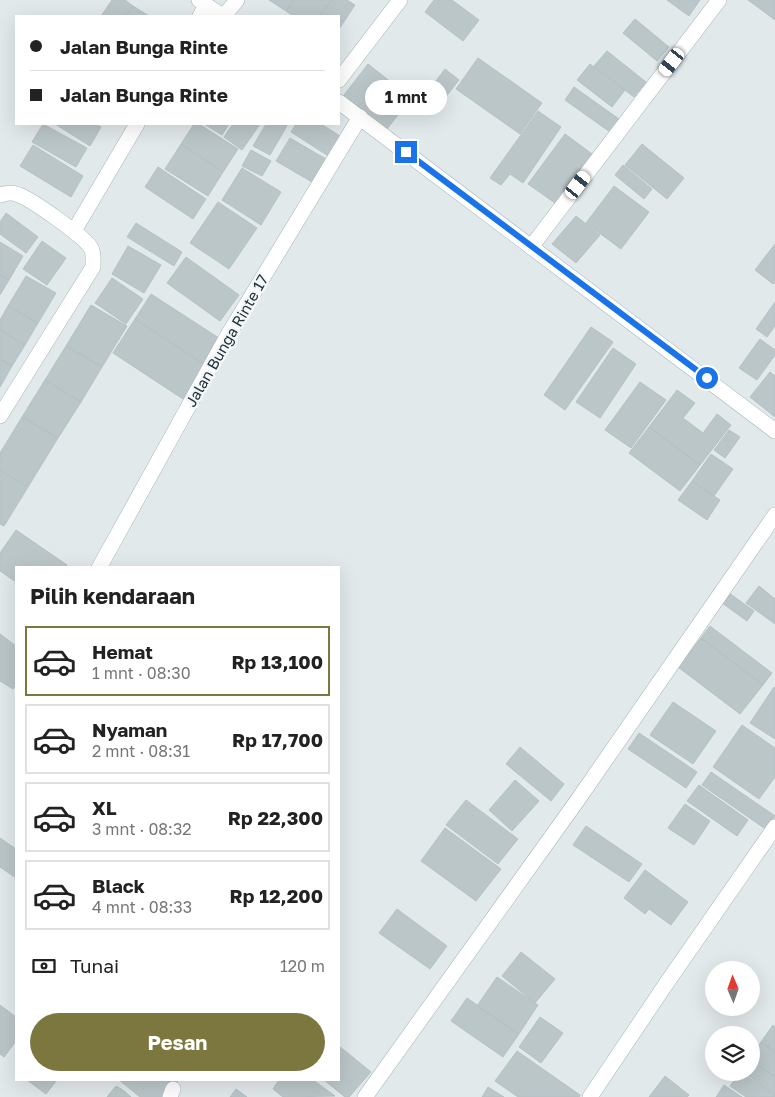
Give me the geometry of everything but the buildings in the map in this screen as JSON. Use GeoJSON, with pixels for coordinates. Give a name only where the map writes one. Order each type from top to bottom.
{"type":"FeatureCollection","features":[{"type":"Feature","properties":{"kind":"street"},"geometry":{"type":"LineString","coordinates":[[224,15],[237,0]]}},
{"type":"Feature","properties":{"kind":"street"},"geometry":{"type":"LineString","coordinates":[[340,79],[400,0]]}},
{"type":"Feature","properties":{"kind":"street"},"geometry":{"type":"LineString","coordinates":[[531,247],[719,0]]}},
{"type":"Feature","properties":{"kind":"street"},"geometry":{"type":"LineString","coordinates":[[202,7],[221,15]]}},
{"type":"Feature","properties":{"kind":"street"},"geometry":{"type":"LineString","coordinates":[[340,103],[775,431]]}},
{"type":"Feature","properties":{"kind":"street","name":"Jalan Bunga Rinte 17"},"geometry":{"type":"LineString","coordinates":[[100,566],[228,335],[360,117]]}},
{"type":"Feature","properties":{"kind":"street"},"geometry":{"type":"LineString","coordinates":[[74,231],[136,125]]}},
{"type":"Feature","properties":{"kind":"street"},"geometry":{"type":"LineString","coordinates":[[0,195],[8,193],[20,195],[74,231],[92,248],[93,267],[0,416]]}},
{"type":"Feature","properties":{"kind":"street"},"geometry":{"type":"LineString","coordinates":[[365,1097],[577,801],[775,515]]}},
{"type":"Feature","properties":{"kind":"street"},"geometry":{"type":"LineString","coordinates":[[590,1097],[775,827]]}},
{"type":"Feature","properties":{"kind":"route"},"geometry":{"type":"LineString","coordinates":[[406,152],[707,378]]}}]}
